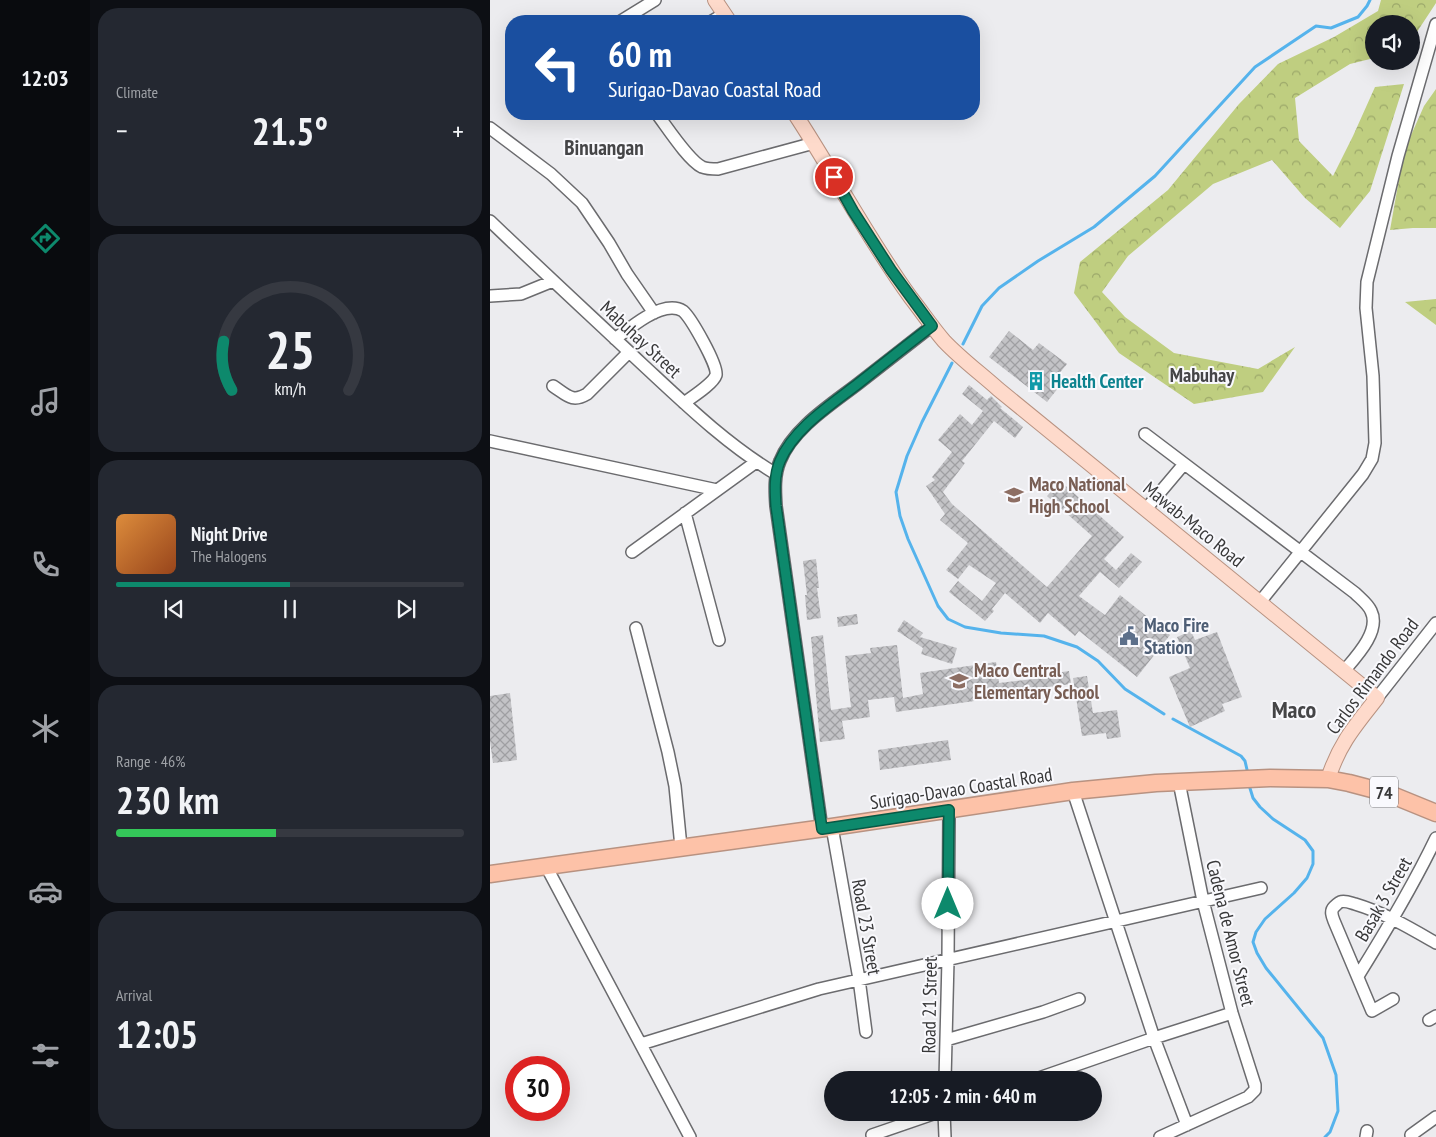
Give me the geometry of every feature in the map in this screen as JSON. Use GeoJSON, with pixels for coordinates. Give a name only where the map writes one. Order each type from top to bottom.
{"type":"FeatureCollection","features":[{"type":"Feature","properties":{"kind":"highway","name":"Surigao-Davao Coastal Road"},"geometry":{"type":"LineString","coordinates":[[490,874],[827,828],[1073,791],[1179,782],[1270,778],[1328,779],[1387,792],[1436,813]]}},
{"type":"Feature","properties":{"kind":"main road"},"geometry":{"type":"LineString","coordinates":[[715,0],[721,15]]}},
{"type":"Feature","properties":{"kind":"main road","name":"Mawab-Maco Road"},"geometry":{"type":"LineString","coordinates":[[799,120],[853,211],[891,270],[943,340],[971,366],[1377,698]]}},
{"type":"Feature","properties":{"kind":"main road","name":"Carlos Rimando Road"},"geometry":{"type":"LineString","coordinates":[[1328,779],[1334,761],[1343,744],[1377,698]]}},
{"type":"Feature","properties":{"kind":"street"},"geometry":{"type":"LineString","coordinates":[[631,15],[655,0]]}},
{"type":"Feature","properties":{"kind":"street"},"geometry":{"type":"LineString","coordinates":[[1260,602],[1363,474],[1372,459],[1375,444],[1375,416],[1366,308],[1367,282],[1398,156],[1436,24]]}},
{"type":"Feature","properties":{"kind":"street"},"geometry":{"type":"LineString","coordinates":[[662,120],[690,157],[703,167],[710,169],[718,169],[814,143]]}},
{"type":"Feature","properties":{"kind":"street"},"geometry":{"type":"LineString","coordinates":[[490,128],[551,174],[582,204],[654,313]]}},
{"type":"Feature","properties":{"kind":"street","name":"Mabuhay Street"},"geometry":{"type":"LineString","coordinates":[[490,221],[684,403],[735,446],[776,474]]}},
{"type":"Feature","properties":{"kind":"street"},"geometry":{"type":"LineString","coordinates":[[490,296],[521,294],[553,282]]}},
{"type":"Feature","properties":{"kind":"street"},"geometry":{"type":"LineString","coordinates":[[615,339],[654,313],[670,308],[681,309],[687,315],[712,358],[716,374],[713,380],[684,403]]}},
{"type":"Feature","properties":{"kind":"street"},"geometry":{"type":"LineString","coordinates":[[776,474],[780,460],[790,443],[801,430],[823,410],[932,326]]}},
{"type":"Feature","properties":{"kind":"street"},"geometry":{"type":"LineString","coordinates":[[554,386],[571,398],[581,398],[588,394],[629,352]]}},
{"type":"Feature","properties":{"kind":"street"},"geometry":{"type":"LineString","coordinates":[[1145,434],[1366,603],[1374,619],[1370,634],[1363,648],[1344,671]]}},
{"type":"Feature","properties":{"kind":"street"},"geometry":{"type":"LineString","coordinates":[[490,442],[717,490]]}},
{"type":"Feature","properties":{"kind":"street"},"geometry":{"type":"LineString","coordinates":[[632,552],[756,462]]}},
{"type":"Feature","properties":{"kind":"street"},"geometry":{"type":"LineString","coordinates":[[1146,509],[1184,464]]}},
{"type":"Feature","properties":{"kind":"street","name":"Road 23 Street"},"geometry":{"type":"LineString","coordinates":[[776,474],[776,506],[827,828],[859,979],[866,1032]]}},
{"type":"Feature","properties":{"kind":"street"},"geometry":{"type":"LineString","coordinates":[[685,513],[719,640]]}},
{"type":"Feature","properties":{"kind":"street","name":"Carlos Rimando Road"},"geometry":{"type":"LineString","coordinates":[[1377,698],[1436,623]]}},
{"type":"Feature","properties":{"kind":"street"},"geometry":{"type":"LineString","coordinates":[[636,628],[675,786],[681,847]]}},
{"type":"Feature","properties":{"kind":"street","name":"Cadena de Amor Street"},"geometry":{"type":"LineString","coordinates":[[1179,782],[1203,901],[1232,1014],[1253,1078],[1255,1090],[1248,1097],[1187,1124]]}},
{"type":"Feature","properties":{"kind":"street"},"geometry":{"type":"LineString","coordinates":[[1073,791],[1154,1038],[1187,1124],[1160,1137]]}},
{"type":"Feature","properties":{"kind":"street","name":"Road 21 Street"},"geometry":{"type":"LineString","coordinates":[[945,1071],[949,810]]}},
{"type":"Feature","properties":{"kind":"street","name":"Basak 3 Street"},"geometry":{"type":"LineString","coordinates":[[1358,976],[1394,919],[1436,838]]}},
{"type":"Feature","properties":{"kind":"street"},"geometry":{"type":"LineString","coordinates":[[546,866],[690,1137]]}},
{"type":"Feature","properties":{"kind":"street"},"geometry":{"type":"LineString","coordinates":[[641,1044],[819,989],[1261,888]]}},
{"type":"Feature","properties":{"kind":"street"},"geometry":{"type":"LineString","coordinates":[[1393,999],[1372,1011],[1334,921],[1332,910],[1340,902],[1347,902],[1394,919],[1436,944]]}},
{"type":"Feature","properties":{"kind":"street"},"geometry":{"type":"LineString","coordinates":[[946,1040],[1044,1012],[1079,999]]}},
{"type":"Feature","properties":{"kind":"street"},"geometry":{"type":"LineString","coordinates":[[1059,1071],[1154,1038],[1232,1014]]}},
{"type":"Feature","properties":{"kind":"street"},"geometry":{"type":"LineString","coordinates":[[1411,1135],[1436,1116]]}},
{"type":"Feature","properties":{"kind":"street"},"geometry":{"type":"LineString","coordinates":[[872,1136],[914,1121]]}},
{"type":"Feature","properties":{"kind":"street"},"geometry":{"type":"LineString","coordinates":[[944,1121],[945,1137]]}},
{"type":"Feature","properties":{"kind":"green space"},"geometry":{"type":"Polygon","coordinates":[[[1381,0],[1436,0],[1436,3],[1420,27],[1420,15],[1371,15],[1378,11],[1381,0]]]}},
{"type":"Feature","properties":{"kind":"green space"},"geometry":{"type":"Polygon","coordinates":[[[1365,19],[1365,60],[1350,64],[1295,98],[1299,141],[1333,176],[1375,87],[1404,84],[1370,191],[1340,228],[1305,198],[1272,160],[1213,184],[1128,256],[1102,292],[1125,317],[1174,353],[1258,369],[1295,347],[1263,392],[1194,404],[1119,353],[1074,293],[1080,262],[1168,190],[1239,104],[1278,64],[1334,37],[1365,19]]]}},
{"type":"Feature","properties":{"kind":"green space"},"geometry":{"type":"Polygon","coordinates":[[[1436,89],[1436,228],[1390,230],[1404,151],[1424,106],[1436,89]]]}},
{"type":"Feature","properties":{"kind":"green space"},"geometry":{"type":"Polygon","coordinates":[[[1436,299],[1436,325],[1405,302],[1436,299]]]}},
{"type":"Feature","properties":{"kind":"building"},"geometry":{"type":"Polygon","coordinates":[[[1009,331],[1033,350],[1039,343],[1067,364],[1053,381],[1059,387],[1047,402],[989,357],[1009,331]]]}},
{"type":"Feature","properties":{"kind":"building"},"geometry":{"type":"Polygon","coordinates":[[[969,385],[987,400],[991,396],[1002,407],[1000,408],[1023,427],[1015,438],[994,421],[962,461],[965,463],[943,492],[952,504],[1047,587],[1092,536],[1047,496],[1060,481],[1124,537],[1104,559],[1116,570],[1131,553],[1142,562],[1119,588],[1100,572],[1079,596],[1105,615],[1120,595],[1170,635],[1137,677],[1079,631],[1075,636],[1048,613],[1040,623],[1005,593],[992,609],[994,611],[985,621],[949,592],[958,581],[982,601],[996,583],[969,565],[958,579],[946,570],[968,543],[940,520],[945,514],[926,486],[935,480],[932,477],[952,452],[938,440],[960,414],[972,425],[983,411],[962,394],[969,385]]]}},
{"type":"Feature","properties":{"kind":"building"},"geometry":{"type":"Polygon","coordinates":[[[816,559],[821,618],[807,620],[805,595],[807,595],[803,561],[816,559]]]}},
{"type":"Feature","properties":{"kind":"building"},"geometry":{"type":"Polygon","coordinates":[[[857,614],[858,624],[838,627],[837,617],[857,614]]]}},
{"type":"Feature","properties":{"kind":"building"},"geometry":{"type":"Polygon","coordinates":[[[904,620],[923,633],[920,637],[957,648],[952,664],[921,654],[923,648],[897,631],[904,620]]]}},
{"type":"Feature","properties":{"kind":"building"},"geometry":{"type":"Polygon","coordinates":[[[1191,631],[1195,640],[1217,632],[1242,697],[1222,704],[1225,711],[1190,727],[1169,677],[1190,668],[1177,637],[1191,631]]]}},
{"type":"Feature","properties":{"kind":"building"},"geometry":{"type":"Polygon","coordinates":[[[823,635],[831,710],[851,707],[845,656],[871,653],[870,648],[897,645],[903,698],[923,694],[920,673],[996,662],[999,683],[1043,678],[1042,675],[1069,671],[1071,684],[1003,694],[1003,697],[896,712],[894,697],[868,700],[870,717],[842,721],[845,739],[820,742],[811,637],[823,635]]]}},
{"type":"Feature","properties":{"kind":"building"},"geometry":{"type":"Polygon","coordinates":[[[1087,676],[1093,713],[1117,710],[1121,737],[1107,739],[1106,733],[1082,736],[1073,678],[1087,676]]]}},
{"type":"Feature","properties":{"kind":"building"},"geometry":{"type":"Polygon","coordinates":[[[510,693],[517,760],[493,763],[490,741],[490,696],[510,693]]]}},
{"type":"Feature","properties":{"kind":"building"},"geometry":{"type":"Polygon","coordinates":[[[948,740],[951,760],[880,770],[878,750],[948,740]]]}},
{"type":"Feature","properties":{"kind":"waterway"},"geometry":{"type":"LineString","coordinates":[[963,344],[982,306],[999,288],[1038,261],[1094,227],[1155,176],[1255,67],[1316,26],[1331,28],[1358,17],[1370,0]]}},
{"type":"Feature","properties":{"kind":"waterway"},"geometry":{"type":"LineString","coordinates":[[952,363],[907,456],[896,492],[900,516],[908,539],[938,606],[948,619],[965,627],[1001,633],[1044,636],[1077,647],[1098,661],[1125,689],[1164,714]]}},
{"type":"Feature","properties":{"kind":"waterway"},"geometry":{"type":"LineString","coordinates":[[1173,719],[1241,756],[1245,761],[1248,774]]}},
{"type":"Feature","properties":{"kind":"waterway"},"geometry":{"type":"LineString","coordinates":[[1249,785],[1253,798],[1260,807],[1273,819],[1305,840],[1313,851],[1313,864],[1307,878],[1294,893],[1265,919],[1256,932],[1253,942],[1266,968],[1323,1038],[1336,1075],[1338,1111],[1330,1132],[1325,1137]]}},
{"type":"Feature","properties":{"kind":"place","name":"Health Center"},"geometry":{"type":"Point","coordinates":[1036,381]}},
{"type":"Feature","properties":{"kind":"place","name":"Maco National High School"},"geometry":{"type":"Point","coordinates":[1014,495]}},
{"type":"Feature","properties":{"kind":"place","name":"Maco Fire Station"},"geometry":{"type":"Point","coordinates":[1129,636]}},
{"type":"Feature","properties":{"kind":"place","name":"Maco Central Elementary School"},"geometry":{"type":"Point","coordinates":[959,681]}},
{"type":"Feature","properties":{"kind":"district","name":"Binuangan"},"geometry":{"type":"Point","coordinates":[604,147]}},
{"type":"Feature","properties":{"kind":"district","name":"Mabuhay"},"geometry":{"type":"Point","coordinates":[1202,375]}},
{"type":"Feature","properties":{"kind":"district","name":"Maco"},"geometry":{"type":"Point","coordinates":[1294,709]}},
{"type":"Feature","properties":{"kind":"route"},"geometry":{"type":"LineString","coordinates":[[834,177],[853,211],[891,270],[932,326],[823,410],[801,430],[790,443],[780,460],[776,474],[776,506],[822,829],[949,810],[948,904]]}}]}
